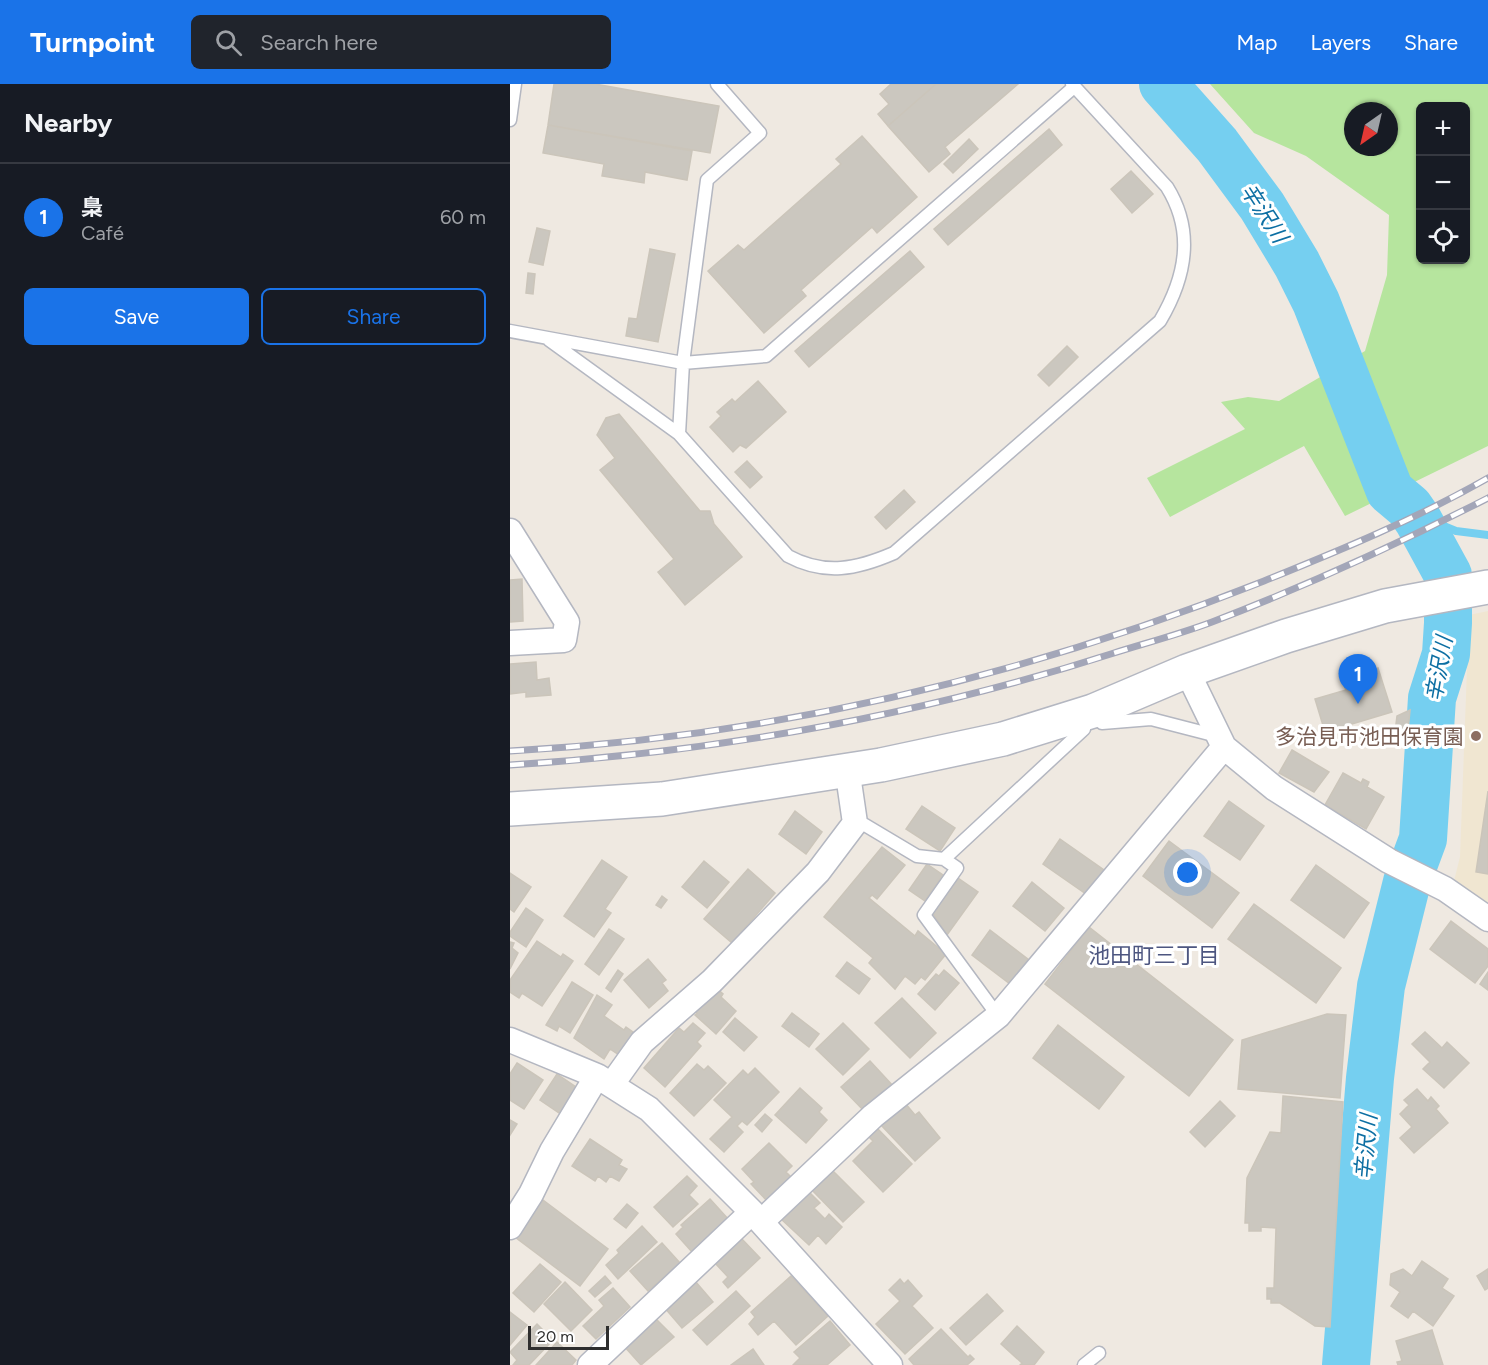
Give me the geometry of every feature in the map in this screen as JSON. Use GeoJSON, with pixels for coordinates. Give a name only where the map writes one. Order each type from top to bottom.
{"type":"FeatureCollection","features":[{"type":"Feature","properties":{"kind":"street"},"geometry":{"type":"LineString","coordinates":[[510,533],[567,622],[564,640],[510,643]]}},
{"type":"Feature","properties":{"kind":"street"},"geometry":{"type":"LineString","coordinates":[[510,809],[662,799],[847,768],[881,765],[1003,740],[1089,712],[1187,671],[1286,636],[1385,606],[1488,587]]}},
{"type":"Feature","properties":{"kind":"street"},"geometry":{"type":"LineString","coordinates":[[1187,671],[1220,741],[1274,788],[1389,861],[1434,883],[1488,919]]}},
{"type":"Feature","properties":{"kind":"street"},"geometry":{"type":"LineString","coordinates":[[590,1365],[873,1116],[998,1016],[1220,741]]}},
{"type":"Feature","properties":{"kind":"street"},"geometry":{"type":"LineString","coordinates":[[510,1227],[531,1194],[552,1151],[605,1080],[642,1042],[712,981],[818,872],[855,824],[847,768]]}},
{"type":"Feature","properties":{"kind":"street"},"geometry":{"type":"LineString","coordinates":[[510,1040],[605,1080],[649,1109],[756,1217],[890,1365]]}},
{"type":"Feature","properties":{"kind":"lane"},"geometry":{"type":"LineString","coordinates":[[510,120],[515,84]]}},
{"type":"Feature","properties":{"kind":"lane"},"geometry":{"type":"LineString","coordinates":[[679,434],[683,363],[707,180],[760,133],[717,84]]}},
{"type":"Feature","properties":{"kind":"lane"},"geometry":{"type":"LineString","coordinates":[[510,331],[683,363],[766,356],[1073,85],[1167,187],[1178,206],[1184,225],[1180,279],[1160,321],[894,553],[866,565],[833,569],[804,564],[788,556],[679,434],[546,338]]}},
{"type":"Feature","properties":{"kind":"lane"},"geometry":{"type":"LineString","coordinates":[[944,859],[1084,729],[1089,712],[1102,723],[1151,719],[1220,741]]}},
{"type":"Feature","properties":{"kind":"lane"},"geometry":{"type":"LineString","coordinates":[[855,824],[865,825],[917,856],[944,859],[957,868],[924,915],[998,1016]]}},
{"type":"Feature","properties":{"kind":"lane"},"geometry":{"type":"LineString","coordinates":[[1084,1365],[1100,1353]]}},
{"type":"Feature","properties":{"kind":"shaded area","name":"多治見市池田保育園"},"geometry":{"type":"Polygon","coordinates":[[[1488,611],[1488,913],[1452,889],[1460,857],[1469,615],[1488,611]]]}},
{"type":"Feature","properties":{"kind":"green space"},"geometry":{"type":"Polygon","coordinates":[[[1210,84],[1488,84],[1488,446],[1345,516],[1304,446],[1170,517],[1147,478],[1245,429],[1221,402],[1248,397],[1279,401],[1365,351],[1387,275],[1389,215],[1306,156],[1254,133],[1210,84]]]}},
{"type":"Feature","properties":{"kind":"building"},"geometry":{"type":"Polygon","coordinates":[[[554,84],[595,84],[719,106],[710,153],[548,125],[554,84]]]}},
{"type":"Feature","properties":{"kind":"building"},"geometry":{"type":"Polygon","coordinates":[[[891,84],[936,84],[888,126],[878,114],[889,104],[880,94],[891,84]]]}},
{"type":"Feature","properties":{"kind":"building"},"geometry":{"type":"Polygon","coordinates":[[[936,84],[1018,84],[945,147],[950,154],[929,172],[888,126],[936,84]]]}},
{"type":"Feature","properties":{"kind":"building"},"geometry":{"type":"Polygon","coordinates":[[[548,125],[692,151],[687,180],[645,172],[644,183],[602,176],[604,164],[543,153],[548,125]]]}},
{"type":"Feature","properties":{"kind":"building"},"geometry":{"type":"Polygon","coordinates":[[[1049,129],[1062,145],[948,245],[934,229],[1049,129]]]}},
{"type":"Feature","properties":{"kind":"building"},"geometry":{"type":"Polygon","coordinates":[[[862,136],[917,197],[877,233],[872,227],[801,290],[806,296],[764,333],[708,271],[738,245],[744,250],[841,164],[836,159],[862,136]]]}},
{"type":"Feature","properties":{"kind":"building"},"geometry":{"type":"Polygon","coordinates":[[[969,139],[978,149],[953,173],[944,164],[969,139]]]}},
{"type":"Feature","properties":{"kind":"building"},"geometry":{"type":"Polygon","coordinates":[[[1131,171],[1153,194],[1132,213],[1111,189],[1131,171]]]}},
{"type":"Feature","properties":{"kind":"building"},"geometry":{"type":"Polygon","coordinates":[[[537,228],[550,231],[543,265],[529,262],[537,228]]]}},
{"type":"Feature","properties":{"kind":"building"},"geometry":{"type":"Polygon","coordinates":[[[650,249],[675,254],[658,342],[626,336],[629,318],[637,319],[650,249]]]}},
{"type":"Feature","properties":{"kind":"building"},"geometry":{"type":"Polygon","coordinates":[[[910,251],[924,267],[809,367],[795,351],[910,251]]]}},
{"type":"Feature","properties":{"kind":"building"},"geometry":{"type":"Polygon","coordinates":[[[528,273],[535,274],[533,294],[526,293],[528,273]]]}},
{"type":"Feature","properties":{"kind":"building"},"geometry":{"type":"Polygon","coordinates":[[[1067,346],[1078,357],[1049,386],[1038,375],[1067,346]]]}},
{"type":"Feature","properties":{"kind":"building"},"geometry":{"type":"Polygon","coordinates":[[[758,381],[786,412],[746,448],[740,445],[733,452],[710,427],[721,416],[717,412],[732,399],[735,402],[758,381]]]}},
{"type":"Feature","properties":{"kind":"building"},"geometry":{"type":"Polygon","coordinates":[[[619,414],[700,511],[710,511],[714,524],[742,557],[685,605],[658,572],[674,559],[600,470],[615,458],[597,435],[606,418],[619,414]]]}},
{"type":"Feature","properties":{"kind":"building"},"geometry":{"type":"Polygon","coordinates":[[[747,461],[762,477],[750,488],[735,472],[747,461]]]}},
{"type":"Feature","properties":{"kind":"building"},"geometry":{"type":"Polygon","coordinates":[[[904,490],[915,502],[886,529],[875,517],[904,490]]]}},
{"type":"Feature","properties":{"kind":"building"},"geometry":{"type":"Polygon","coordinates":[[[522,579],[523,621],[510,622],[510,580],[522,579]]]}},
{"type":"Feature","properties":{"kind":"building"},"geometry":{"type":"Polygon","coordinates":[[[536,662],[537,680],[549,678],[551,695],[526,697],[526,692],[510,694],[510,664],[536,662]]]}},
{"type":"Feature","properties":{"kind":"building"},"geometry":{"type":"Polygon","coordinates":[[[1378,668],[1392,712],[1325,732],[1315,699],[1346,690],[1343,683],[1378,668]]]}},
{"type":"Feature","properties":{"kind":"building"},"geometry":{"type":"Polygon","coordinates":[[[1410,710],[1407,742],[1394,740],[1397,716],[1410,710]]]}},
{"type":"Feature","properties":{"kind":"building"},"geometry":{"type":"Polygon","coordinates":[[[1292,750],[1329,772],[1314,792],[1279,773],[1292,750]]]}},
{"type":"Feature","properties":{"kind":"building"},"geometry":{"type":"Polygon","coordinates":[[[1343,773],[1361,783],[1363,779],[1369,782],[1367,787],[1384,797],[1366,829],[1325,805],[1343,773]]]}},
{"type":"Feature","properties":{"kind":"building"},"geometry":{"type":"Polygon","coordinates":[[[1488,791],[1488,874],[1476,872],[1488,791]]]}},
{"type":"Feature","properties":{"kind":"building"},"geometry":{"type":"Polygon","coordinates":[[[1229,801],[1264,826],[1240,860],[1204,836],[1229,801]]]}},
{"type":"Feature","properties":{"kind":"building"},"geometry":{"type":"Polygon","coordinates":[[[922,806],[955,828],[940,851],[906,829],[922,806]]]}},
{"type":"Feature","properties":{"kind":"building"},"geometry":{"type":"Polygon","coordinates":[[[795,811],[822,832],[806,854],[779,834],[795,811]]]}},
{"type":"Feature","properties":{"kind":"building"},"geometry":{"type":"Polygon","coordinates":[[[1060,839],[1104,870],[1086,894],[1043,864],[1060,839]]]}},
{"type":"Feature","properties":{"kind":"building"},"geometry":{"type":"Polygon","coordinates":[[[1169,841],[1239,893],[1212,928],[1143,876],[1169,841]]]}},
{"type":"Feature","properties":{"kind":"building"},"geometry":{"type":"Polygon","coordinates":[[[882,847],[905,865],[877,899],[872,895],[869,898],[915,936],[918,931],[946,954],[925,980],[921,977],[915,984],[905,976],[895,989],[869,963],[873,958],[824,917],[882,847]]]}},
{"type":"Feature","properties":{"kind":"building"},"geometry":{"type":"Polygon","coordinates":[[[602,860],[627,877],[605,909],[611,913],[594,937],[564,916],[602,860]]]}},
{"type":"Feature","properties":{"kind":"building"},"geometry":{"type":"Polygon","coordinates":[[[704,861],[729,882],[707,908],[682,887],[704,861]]]}},
{"type":"Feature","properties":{"kind":"building"},"geometry":{"type":"Polygon","coordinates":[[[927,864],[943,875],[925,901],[909,890],[927,864]]]}},
{"type":"Feature","properties":{"kind":"building"},"geometry":{"type":"Polygon","coordinates":[[[1316,865],[1369,903],[1344,938],[1291,900],[1316,865]]]}},
{"type":"Feature","properties":{"kind":"building"},"geometry":{"type":"Polygon","coordinates":[[[748,869],[775,893],[732,943],[704,919],[748,869]]]}},
{"type":"Feature","properties":{"kind":"building"},"geometry":{"type":"Polygon","coordinates":[[[510,873],[531,887],[514,912],[510,909],[510,873]]]}},
{"type":"Feature","properties":{"kind":"building"},"geometry":{"type":"Polygon","coordinates":[[[958,878],[978,892],[947,935],[932,912],[958,878]]]}},
{"type":"Feature","properties":{"kind":"building"},"geometry":{"type":"Polygon","coordinates":[[[1032,882],[1064,908],[1045,931],[1013,906],[1032,882]]]}},
{"type":"Feature","properties":{"kind":"building"},"geometry":{"type":"Polygon","coordinates":[[[662,896],[667,900],[661,908],[656,905],[662,896]]]}},
{"type":"Feature","properties":{"kind":"building"},"geometry":{"type":"Polygon","coordinates":[[[1254,904],[1341,968],[1316,1003],[1228,939],[1254,904]]]}},
{"type":"Feature","properties":{"kind":"building"},"geometry":{"type":"Polygon","coordinates":[[[526,908],[543,920],[526,947],[510,936],[510,932],[526,908]]]}},
{"type":"Feature","properties":{"kind":"building"},"geometry":{"type":"Polygon","coordinates":[[[1451,921],[1488,949],[1488,966],[1475,983],[1430,949],[1451,921]]]}},
{"type":"Feature","properties":{"kind":"building"},"geometry":{"type":"Polygon","coordinates":[[[1089,927],[1233,1040],[1189,1096],[1045,984],[1089,927]]]}},
{"type":"Feature","properties":{"kind":"building"},"geometry":{"type":"Polygon","coordinates":[[[609,929],[624,939],[599,975],[585,964],[609,929]]]}},
{"type":"Feature","properties":{"kind":"building"},"geometry":{"type":"Polygon","coordinates":[[[990,930],[1029,960],[1010,984],[972,955],[990,930]]]}},
{"type":"Feature","properties":{"kind":"building"},"geometry":{"type":"Polygon","coordinates":[[[537,941],[561,957],[563,954],[573,961],[542,1006],[522,993],[519,998],[510,992],[510,980],[537,941]]]}},
{"type":"Feature","properties":{"kind":"building"},"geometry":{"type":"Polygon","coordinates":[[[510,942],[514,943],[512,948],[518,953],[510,969],[510,942]]]}},
{"type":"Feature","properties":{"kind":"building"},"geometry":{"type":"Polygon","coordinates":[[[648,959],[666,980],[662,983],[668,991],[649,1008],[624,980],[648,959]]]}},
{"type":"Feature","properties":{"kind":"building"},"geometry":{"type":"Polygon","coordinates":[[[847,962],[870,979],[859,994],[836,976],[847,962]]]}},
{"type":"Feature","properties":{"kind":"building"},"geometry":{"type":"Polygon","coordinates":[[[618,970],[623,974],[611,992],[606,988],[618,970]]]}},
{"type":"Feature","properties":{"kind":"building"},"geometry":{"type":"Polygon","coordinates":[[[944,970],[959,983],[935,1010],[918,994],[936,974],[939,976],[944,970]]]}},
{"type":"Feature","properties":{"kind":"building"},"geometry":{"type":"Polygon","coordinates":[[[1488,972],[1488,990],[1480,984],[1488,972]]]}},
{"type":"Feature","properties":{"kind":"building"},"geometry":{"type":"Polygon","coordinates":[[[572,982],[593,995],[570,1033],[559,1026],[557,1031],[546,1025],[572,982]]]}},
{"type":"Feature","properties":{"kind":"building"},"geometry":{"type":"Polygon","coordinates":[[[714,986],[723,994],[721,997],[736,1011],[716,1034],[695,1015],[697,1013],[693,1010],[714,986]]]}},
{"type":"Feature","properties":{"kind":"building"},"geometry":{"type":"Polygon","coordinates":[[[597,995],[612,1005],[604,1016],[624,1030],[626,1027],[637,1035],[622,1057],[610,1049],[604,1059],[574,1038],[597,995]]]}},
{"type":"Feature","properties":{"kind":"building"},"geometry":{"type":"Polygon","coordinates":[[[902,998],[936,1033],[910,1058],[875,1023],[902,998]]]}},
{"type":"Feature","properties":{"kind":"building"},"geometry":{"type":"Polygon","coordinates":[[[792,1013],[819,1034],[809,1047],[782,1026],[792,1013]]]}},
{"type":"Feature","properties":{"kind":"building"},"geometry":{"type":"Polygon","coordinates":[[[1327,1014],[1346,1015],[1340,1098],[1238,1089],[1242,1040],[1327,1014]]]}},
{"type":"Feature","properties":{"kind":"building"},"geometry":{"type":"Polygon","coordinates":[[[735,1018],[757,1037],[744,1051],[723,1032],[735,1018]]]}},
{"type":"Feature","properties":{"kind":"building"},"geometry":{"type":"Polygon","coordinates":[[[693,1023],[705,1033],[697,1042],[701,1046],[665,1087],[644,1068],[679,1028],[684,1032],[693,1023]]]}},
{"type":"Feature","properties":{"kind":"building"},"geometry":{"type":"Polygon","coordinates":[[[843,1023],[869,1049],[843,1075],[816,1049],[843,1023]]]}},
{"type":"Feature","properties":{"kind":"building"},"geometry":{"type":"Polygon","coordinates":[[[1058,1025],[1124,1077],[1099,1109],[1033,1058],[1058,1025]]]}},
{"type":"Feature","properties":{"kind":"building"},"geometry":{"type":"Polygon","coordinates":[[[1425,1032],[1442,1048],[1447,1042],[1469,1063],[1444,1088],[1423,1069],[1430,1062],[1412,1044],[1425,1032]]]}},
{"type":"Feature","properties":{"kind":"building"},"geometry":{"type":"Polygon","coordinates":[[[870,1061],[894,1087],[866,1113],[841,1087],[870,1061]]]}},
{"type":"Feature","properties":{"kind":"building"},"geometry":{"type":"Polygon","coordinates":[[[517,1063],[543,1080],[524,1109],[510,1100],[510,1074],[517,1063]]]}},
{"type":"Feature","properties":{"kind":"building"},"geometry":{"type":"Polygon","coordinates":[[[697,1064],[704,1070],[708,1066],[726,1083],[694,1116],[670,1093],[697,1064]]]}},
{"type":"Feature","properties":{"kind":"building"},"geometry":{"type":"Polygon","coordinates":[[[755,1068],[779,1092],[747,1125],[742,1121],[737,1126],[743,1132],[724,1152],[710,1139],[732,1117],[714,1100],[743,1070],[748,1075],[755,1068]]]}},
{"type":"Feature","properties":{"kind":"building"},"geometry":{"type":"Polygon","coordinates":[[[557,1074],[579,1089],[562,1115],[540,1100],[557,1074]]]}},
{"type":"Feature","properties":{"kind":"building"},"geometry":{"type":"Polygon","coordinates":[[[800,1088],[822,1108],[819,1112],[827,1120],[806,1143],[775,1115],[800,1088]]]}},
{"type":"Feature","properties":{"kind":"building"},"geometry":{"type":"Polygon","coordinates":[[[1417,1089],[1428,1101],[1431,1097],[1439,1106],[1436,1109],[1448,1123],[1414,1153],[1400,1138],[1412,1127],[1400,1114],[1409,1105],[1404,1100],[1417,1089]]]}},
{"type":"Feature","properties":{"kind":"building"},"geometry":{"type":"Polygon","coordinates":[[[1283,1096],[1343,1102],[1330,1327],[1315,1326],[1280,1303],[1271,1303],[1271,1299],[1267,1299],[1267,1288],[1274,1288],[1276,1228],[1261,1227],[1261,1231],[1249,1231],[1249,1223],[1245,1223],[1247,1178],[1270,1132],[1281,1133],[1283,1096]]]}},
{"type":"Feature","properties":{"kind":"building"},"geometry":{"type":"Polygon","coordinates":[[[1220,1101],[1235,1116],[1205,1147],[1190,1132],[1220,1101]]]}},
{"type":"Feature","properties":{"kind":"building"},"geometry":{"type":"Polygon","coordinates":[[[905,1103],[915,1115],[919,1112],[940,1138],[915,1161],[881,1125],[905,1103]]]}},
{"type":"Feature","properties":{"kind":"building"},"geometry":{"type":"Polygon","coordinates":[[[765,1114],[772,1120],[762,1132],[755,1125],[765,1114]]]}},
{"type":"Feature","properties":{"kind":"building"},"geometry":{"type":"Polygon","coordinates":[[[510,1120],[517,1124],[510,1135],[510,1120]]]}},
{"type":"Feature","properties":{"kind":"building"},"geometry":{"type":"Polygon","coordinates":[[[876,1127],[912,1164],[883,1192],[853,1161],[873,1141],[867,1135],[876,1127]]]}},
{"type":"Feature","properties":{"kind":"building"},"geometry":{"type":"Polygon","coordinates":[[[590,1139],[622,1160],[619,1165],[627,1169],[619,1181],[610,1176],[606,1182],[598,1176],[595,1181],[572,1166],[590,1139]]]}},
{"type":"Feature","properties":{"kind":"building"},"geometry":{"type":"Polygon","coordinates":[[[769,1143],[792,1166],[786,1172],[792,1178],[768,1202],[751,1184],[754,1182],[742,1169],[769,1143]]]}},
{"type":"Feature","properties":{"kind":"building"},"geometry":{"type":"Polygon","coordinates":[[[831,1169],[864,1202],[843,1222],[811,1189],[831,1169]]]}},
{"type":"Feature","properties":{"kind":"building"},"geometry":{"type":"Polygon","coordinates":[[[687,1176],[697,1186],[689,1195],[698,1204],[673,1227],[654,1207],[687,1176]]]}},
{"type":"Feature","properties":{"kind":"building"},"geometry":{"type":"Polygon","coordinates":[[[807,1190],[820,1203],[814,1208],[825,1219],[829,1214],[842,1227],[826,1244],[818,1235],[809,1245],[780,1218],[807,1190]]]}},
{"type":"Feature","properties":{"kind":"building"},"geometry":{"type":"Polygon","coordinates":[[[710,1199],[729,1220],[692,1252],[676,1234],[683,1227],[681,1225],[710,1199]]]}},
{"type":"Feature","properties":{"kind":"building"},"geometry":{"type":"Polygon","coordinates":[[[543,1200],[608,1249],[580,1286],[515,1237],[543,1200]]]}},
{"type":"Feature","properties":{"kind":"building"},"geometry":{"type":"Polygon","coordinates":[[[627,1204],[638,1213],[626,1228],[614,1219],[627,1204]]]}},
{"type":"Feature","properties":{"kind":"building"},"geometry":{"type":"Polygon","coordinates":[[[642,1226],[657,1242],[618,1279],[606,1265],[619,1253],[617,1250],[642,1226]]]}},
{"type":"Feature","properties":{"kind":"building"},"geometry":{"type":"Polygon","coordinates":[[[741,1238],[760,1258],[728,1288],[723,1282],[728,1277],[715,1263],[741,1238]]]}},
{"type":"Feature","properties":{"kind":"building"},"geometry":{"type":"Polygon","coordinates":[[[662,1243],[680,1263],[648,1291],[630,1271],[662,1243]]]}},
{"type":"Feature","properties":{"kind":"building"},"geometry":{"type":"Polygon","coordinates":[[[1422,1261],[1448,1279],[1442,1288],[1454,1296],[1433,1326],[1413,1311],[1408,1318],[1391,1306],[1400,1292],[1390,1285],[1391,1274],[1403,1269],[1412,1276],[1422,1261]]]}},
{"type":"Feature","properties":{"kind":"building"},"geometry":{"type":"Polygon","coordinates":[[[540,1264],[561,1282],[534,1312],[513,1293],[540,1264]]]}},
{"type":"Feature","properties":{"kind":"building"},"geometry":{"type":"Polygon","coordinates":[[[1488,1269],[1488,1288],[1485,1290],[1477,1276],[1488,1269]]]}},
{"type":"Feature","properties":{"kind":"building"},"geometry":{"type":"Polygon","coordinates":[[[605,1276],[611,1283],[595,1297],[589,1291],[605,1276]]]}},
{"type":"Feature","properties":{"kind":"building"},"geometry":{"type":"Polygon","coordinates":[[[791,1276],[828,1316],[796,1345],[774,1321],[758,1335],[749,1324],[755,1317],[751,1312],[791,1276]]]}},
{"type":"Feature","properties":{"kind":"building"},"geometry":{"type":"Polygon","coordinates":[[[900,1279],[904,1284],[908,1280],[922,1296],[912,1306],[933,1328],[905,1354],[876,1324],[900,1301],[889,1290],[900,1279]]]}},
{"type":"Feature","properties":{"kind":"building"},"geometry":{"type":"Polygon","coordinates":[[[695,1281],[713,1302],[682,1328],[664,1307],[695,1281]]]}},
{"type":"Feature","properties":{"kind":"building"},"geometry":{"type":"Polygon","coordinates":[[[565,1282],[592,1310],[571,1331],[544,1304],[565,1282]]]}},
{"type":"Feature","properties":{"kind":"building"},"geometry":{"type":"Polygon","coordinates":[[[613,1288],[630,1307],[596,1339],[583,1326],[604,1306],[599,1300],[613,1288]]]}},
{"type":"Feature","properties":{"kind":"building"},"geometry":{"type":"Polygon","coordinates":[[[736,1291],[750,1306],[707,1345],[693,1330],[736,1291]]]}},
{"type":"Feature","properties":{"kind":"building"},"geometry":{"type":"Polygon","coordinates":[[[987,1294],[1003,1311],[966,1345],[950,1328],[987,1294]]]}},
{"type":"Feature","properties":{"kind":"building"},"geometry":{"type":"Polygon","coordinates":[[[510,1312],[527,1325],[510,1345],[510,1312]]]}},
{"type":"Feature","properties":{"kind":"building"},"geometry":{"type":"Polygon","coordinates":[[[655,1318],[674,1337],[641,1365],[624,1346],[655,1318]]]}},
{"type":"Feature","properties":{"kind":"building"},"geometry":{"type":"Polygon","coordinates":[[[830,1321],[850,1345],[827,1365],[793,1365],[800,1358],[794,1352],[830,1321]]]}},
{"type":"Feature","properties":{"kind":"building"},"geometry":{"type":"Polygon","coordinates":[[[537,1324],[553,1340],[529,1365],[513,1365],[517,1360],[510,1352],[537,1324]]]}},
{"type":"Feature","properties":{"kind":"building"},"geometry":{"type":"Polygon","coordinates":[[[1017,1326],[1044,1352],[1034,1365],[1020,1365],[1022,1363],[1001,1344],[1017,1326]]]}},
{"type":"Feature","properties":{"kind":"building"},"geometry":{"type":"Polygon","coordinates":[[[941,1329],[968,1357],[970,1355],[974,1359],[967,1365],[914,1365],[909,1359],[941,1329]]]}},
{"type":"Feature","properties":{"kind":"building"},"geometry":{"type":"Polygon","coordinates":[[[1432,1330],[1443,1365],[1398,1365],[1397,1362],[1402,1361],[1396,1341],[1432,1330]]]}},
{"type":"Feature","properties":{"kind":"building"},"geometry":{"type":"Polygon","coordinates":[[[557,1342],[576,1360],[572,1365],[536,1365],[557,1342]]]}},
{"type":"Feature","properties":{"kind":"building"},"geometry":{"type":"Polygon","coordinates":[[[753,1349],[764,1365],[731,1365],[753,1349]]]}},
{"type":"Feature","properties":{"kind":"waterway","name":"辛沢川"},"geometry":{"type":"LineString","coordinates":[[1163,84],[1217,145],[1262,206],[1297,264],[1316,302],[1390,491],[1409,507],[1418,520],[1448,575],[1446,654],[1432,698],[1423,839],[1407,882],[1381,986],[1370,1078],[1346,1365]]}},
{"type":"Feature","properties":{"kind":"waterway"},"geometry":{"type":"LineString","coordinates":[[1418,520],[1429,520],[1456,531],[1488,535]]}},
{"type":"Feature","properties":{"kind":"railway"},"geometry":{"type":"LineString","coordinates":[[510,751],[607,744],[703,732],[894,697],[988,673],[1081,646],[1264,581],[1350,546],[1488,478]]}},
{"type":"Feature","properties":{"kind":"railway"},"geometry":{"type":"LineString","coordinates":[[510,765],[664,751],[816,728],[891,713],[1040,675],[1212,622],[1352,564],[1488,498]]}},
{"type":"Feature","properties":{"kind":"place","name":"梟"},"geometry":{"type":"Point","coordinates":[1358,704]}},
{"type":"Feature","properties":{"kind":"place","name":"多治見市池田保育園"},"geometry":{"type":"Point","coordinates":[1476,736]}},
{"type":"Feature","properties":{"kind":"district","name":"池田町三丁目"},"geometry":{"type":"Point","coordinates":[1154,955]}}]}
